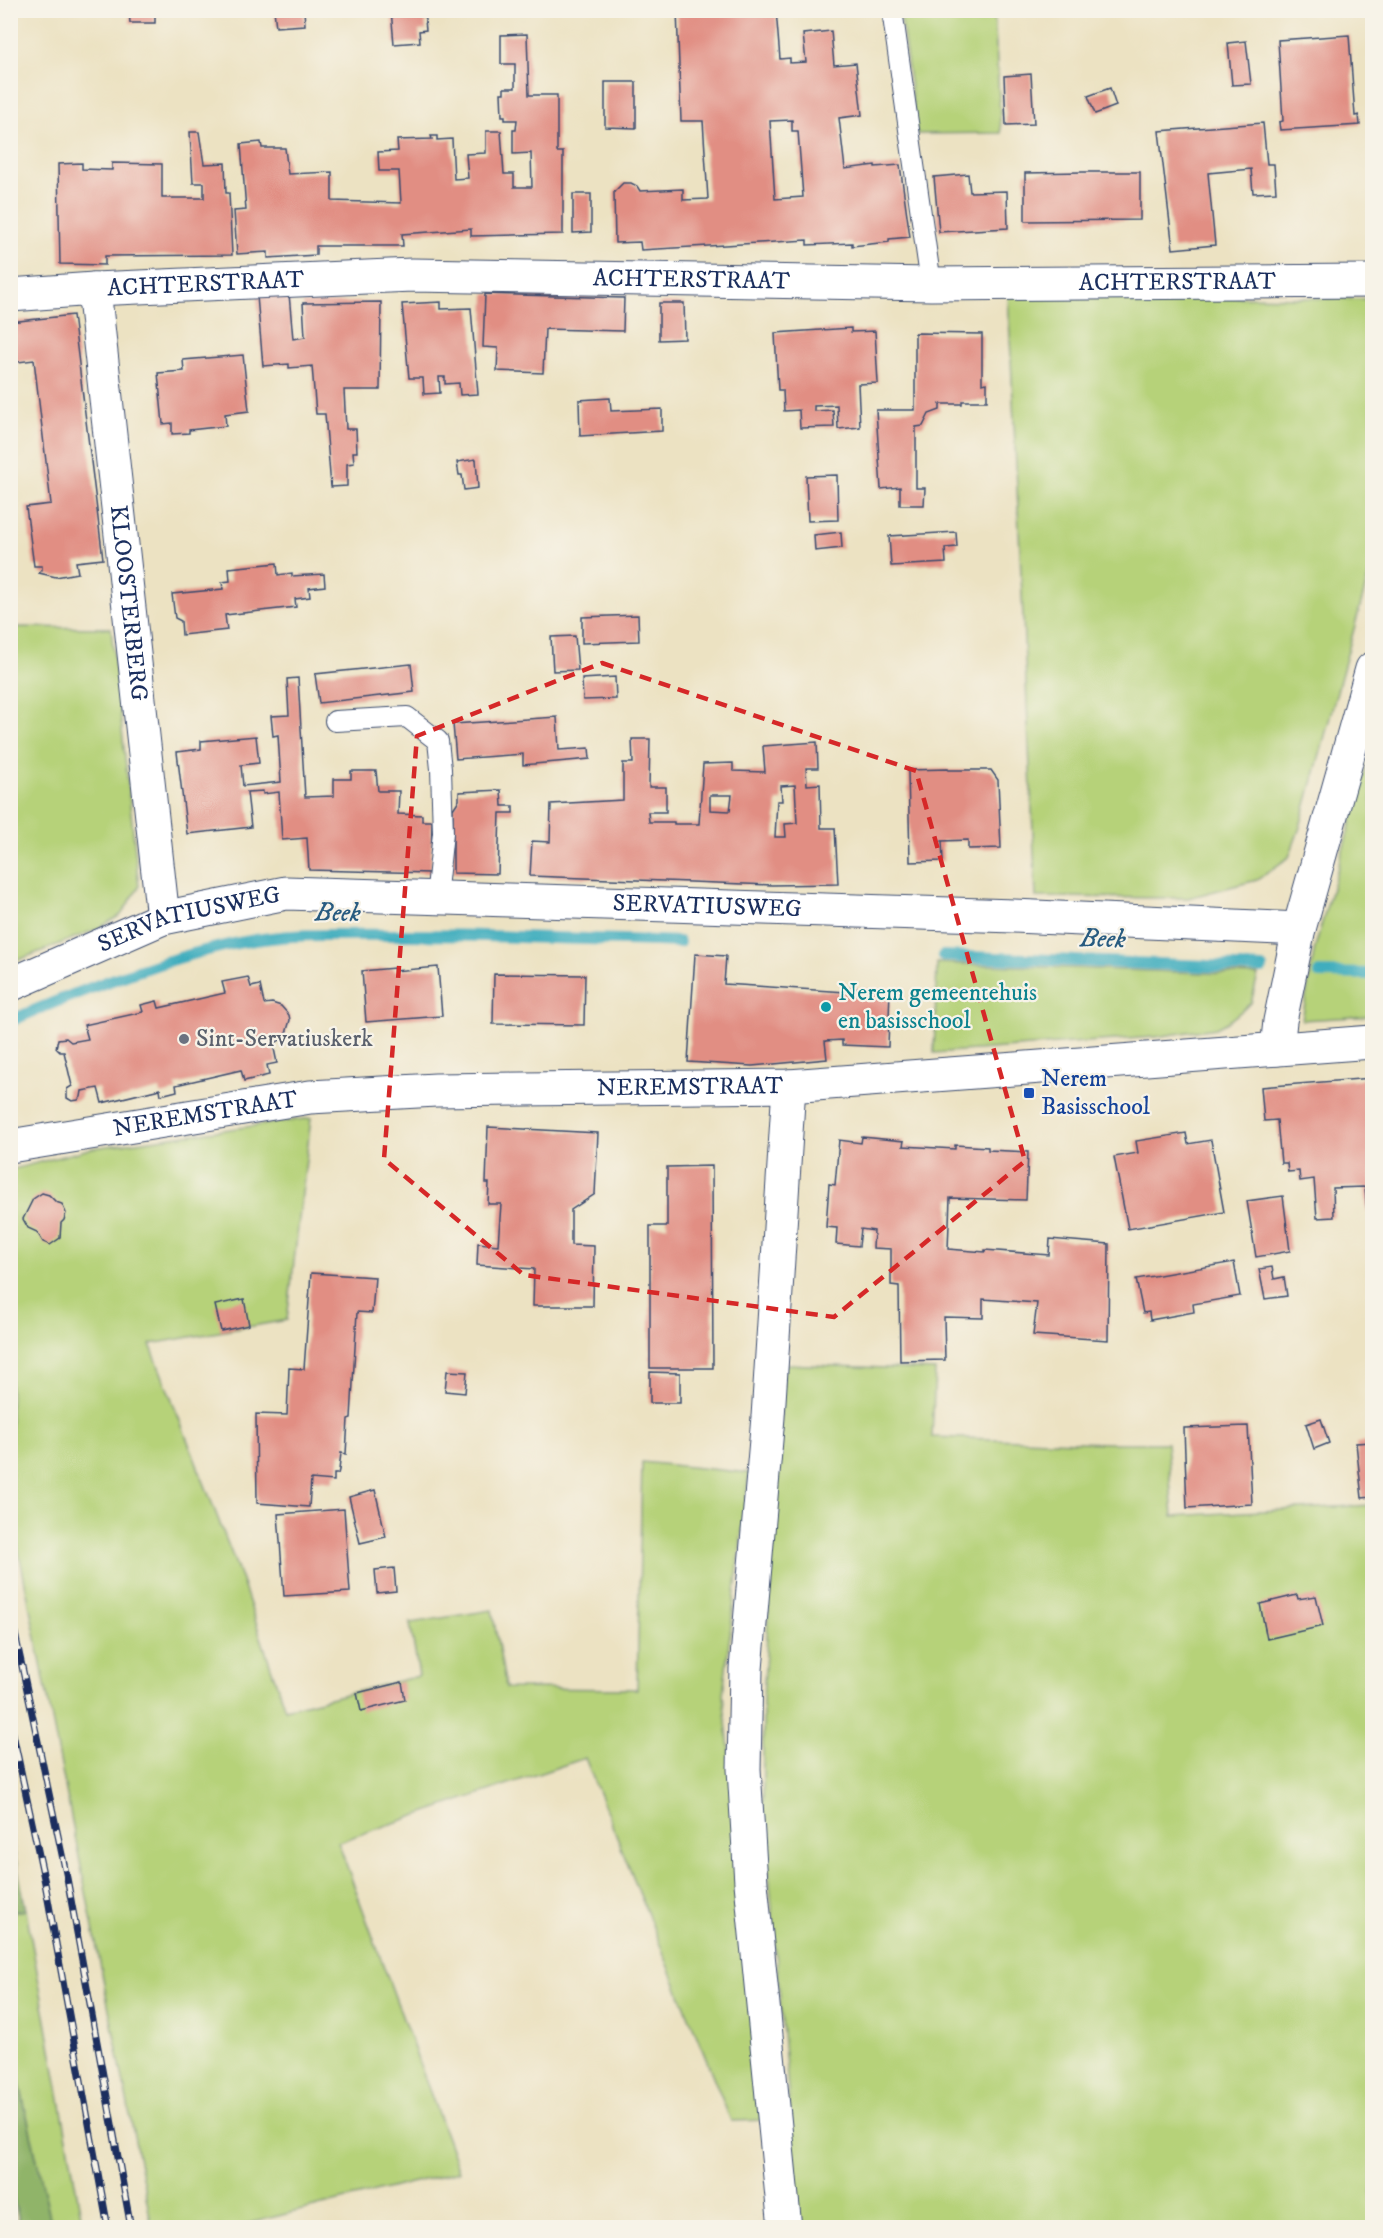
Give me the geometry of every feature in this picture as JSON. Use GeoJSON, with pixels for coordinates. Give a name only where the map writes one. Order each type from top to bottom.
{"type":"FeatureCollection","features":[{"type":"Feature","properties":{"kind":"street","name":"ACHTERSTRAAT"},"geometry":{"type":"LineString","coordinates":[[10,295],[94,289],[412,275],[931,284],[1372,281]]}},
{"type":"Feature","properties":{"kind":"street","name":"KLOOSTERBERG"},"geometry":{"type":"LineString","coordinates":[[94,289],[163,918]]}},
{"type":"Feature","properties":{"kind":"street"},"geometry":{"type":"LineString","coordinates":[[1277,1049],[1280,1021],[1299,929],[1372,669]]}},
{"type":"Feature","properties":{"kind":"street","name":"SERVATIUSWEG"},"geometry":{"type":"LineString","coordinates":[[10,985],[163,918],[286,893],[1014,916],[1299,929]]}},
{"type":"Feature","properties":{"kind":"street","name":"NEREMSTRAAT"},"geometry":{"type":"LineString","coordinates":[[10,1146],[310,1097],[436,1090],[789,1086],[1372,1042]]}},
{"type":"Feature","properties":{"kind":"street"},"geometry":{"type":"LineString","coordinates":[[785,2228],[751,1883],[744,1769],[746,1669],[768,1417],[789,1086]]}},
{"type":"Feature","properties":{"kind":"lane"},"geometry":{"type":"LineString","coordinates":[[892,10],[931,284]]}},
{"type":"Feature","properties":{"kind":"lane"},"geometry":{"type":"LineString","coordinates":[[335,721],[407,717],[438,741],[443,833],[436,898]]}},
{"type":"Feature","properties":{"kind":"highlighted area"},"geometry":{"type":"Polygon","coordinates":[[[602,663],[916,771],[1025,1161],[834,1317],[524,1275],[384,1159],[417,736],[602,663]]]}},
{"type":"Feature","properties":{"kind":"green space"},"geometry":{"type":"Polygon","coordinates":[[[900,11],[994,11],[1001,133],[917,134],[900,11]]]}},
{"type":"Feature","properties":{"kind":"green space"},"geometry":{"type":"Polygon","coordinates":[[[1008,294],[1372,299],[1372,563],[1300,827],[1289,857],[1257,880],[1188,898],[1036,897],[1008,294]]]}},
{"type":"Feature","properties":{"kind":"green space"},"geometry":{"type":"Polygon","coordinates":[[[11,627],[111,628],[139,887],[121,915],[97,929],[11,963],[11,627]]]}},
{"type":"Feature","properties":{"kind":"green space"},"geometry":{"type":"Polygon","coordinates":[[[1372,749],[1372,1016],[1302,1020],[1315,947],[1372,749]]]}},
{"type":"Feature","properties":{"kind":"green space"},"geometry":{"type":"Polygon","coordinates":[[[937,963],[1258,975],[1251,1003],[1229,1021],[1216,1028],[1155,1037],[934,1053],[937,963]]]}},
{"type":"Feature","properties":{"kind":"green space"},"geometry":{"type":"Polygon","coordinates":[[[311,1118],[287,1320],[150,1344],[240,1575],[285,1709],[419,1676],[410,1623],[492,1610],[506,1688],[637,1689],[642,1462],[749,1473],[723,1694],[769,2120],[731,2121],[585,1758],[338,1842],[459,2171],[234,2227],[152,2227],[11,1512],[10,1170],[93,1148],[311,1118]]]}},
{"type":"Feature","properties":{"kind":"green space"},"geometry":{"type":"Polygon","coordinates":[[[784,1364],[935,1370],[932,1437],[1167,1443],[1173,1516],[1372,1505],[1372,2227],[800,2227],[763,1805],[763,1700],[784,1364]]]}},
{"type":"Feature","properties":{"kind":"green space"},"geometry":{"type":"Polygon","coordinates":[[[11,1836],[26,1910],[10,1912],[11,1836]]]}},
{"type":"Feature","properties":{"kind":"green space"},"geometry":{"type":"Polygon","coordinates":[[[26,1910],[83,2227],[52,2227],[11,2045],[10,1912],[26,1910]]]}},
{"type":"Feature","properties":{"kind":"green space"},"geometry":{"type":"Polygon","coordinates":[[[11,2045],[52,2227],[21,2227],[11,2190],[11,2045]]]}},
{"type":"Feature","properties":{"kind":"building"},"geometry":{"type":"Polygon","coordinates":[[[129,10],[155,10],[155,23],[130,23],[129,10]]]}},
{"type":"Feature","properties":{"kind":"building"},"geometry":{"type":"Polygon","coordinates":[[[274,10],[304,10],[305,25],[276,27],[274,10]]]}},
{"type":"Feature","properties":{"kind":"building"},"geometry":{"type":"Polygon","coordinates":[[[391,10],[424,10],[426,30],[419,31],[420,42],[394,44],[391,10]]]}},
{"type":"Feature","properties":{"kind":"building"},"geometry":{"type":"Polygon","coordinates":[[[677,10],[776,10],[780,59],[790,58],[790,63],[806,62],[803,34],[831,31],[834,65],[856,63],[862,115],[839,118],[845,169],[875,165],[875,167],[900,165],[910,237],[852,246],[852,243],[807,245],[807,240],[641,250],[640,242],[615,243],[614,192],[623,183],[631,183],[640,191],[683,189],[683,200],[708,199],[703,121],[681,121],[677,10]],[[792,120],[770,121],[775,199],[803,197],[798,131],[792,131],[792,120]]]}},
{"type":"Feature","properties":{"kind":"building"},"geometry":{"type":"Polygon","coordinates":[[[527,34],[529,95],[557,95],[557,152],[563,152],[563,234],[471,236],[471,229],[402,234],[403,246],[316,246],[316,255],[268,258],[268,252],[237,254],[234,211],[246,210],[241,144],[261,142],[262,148],[285,148],[288,174],[332,172],[332,201],[401,203],[399,171],[379,171],[378,152],[398,151],[397,140],[432,139],[431,136],[437,136],[437,140],[452,139],[454,179],[468,178],[466,154],[486,153],[486,131],[501,131],[504,174],[514,174],[514,187],[532,187],[531,153],[513,154],[513,130],[516,130],[517,120],[505,120],[505,116],[502,116],[501,93],[504,93],[504,88],[515,88],[515,64],[501,64],[501,35],[527,34]]]}},
{"type":"Feature","properties":{"kind":"building"},"geometry":{"type":"Polygon","coordinates":[[[1349,35],[1355,116],[1359,115],[1360,125],[1280,130],[1279,122],[1283,121],[1278,40],[1349,35]]]}},
{"type":"Feature","properties":{"kind":"building"},"geometry":{"type":"Polygon","coordinates":[[[1246,41],[1251,84],[1232,85],[1228,43],[1246,41]]]}},
{"type":"Feature","properties":{"kind":"building"},"geometry":{"type":"Polygon","coordinates":[[[1031,74],[1034,124],[1006,125],[1004,76],[1031,74]]]}},
{"type":"Feature","properties":{"kind":"building"},"geometry":{"type":"Polygon","coordinates":[[[605,82],[636,82],[636,128],[605,127],[605,82]]]}},
{"type":"Feature","properties":{"kind":"building"},"geometry":{"type":"Polygon","coordinates":[[[1110,88],[1116,106],[1095,114],[1088,96],[1110,88]]]}},
{"type":"Feature","properties":{"kind":"building"},"geometry":{"type":"Polygon","coordinates":[[[1369,99],[1372,99],[1372,118],[1371,118],[1369,99]]]}},
{"type":"Feature","properties":{"kind":"building"},"geometry":{"type":"Polygon","coordinates":[[[1263,123],[1267,164],[1274,164],[1276,192],[1253,193],[1251,169],[1208,173],[1215,245],[1173,249],[1159,131],[1263,123]]]}},
{"type":"Feature","properties":{"kind":"building"},"geometry":{"type":"Polygon","coordinates":[[[190,132],[199,132],[204,164],[225,163],[232,255],[105,256],[105,265],[60,264],[58,164],[82,163],[82,169],[112,170],[112,163],[162,164],[162,198],[204,198],[204,183],[193,183],[190,132]]]}},
{"type":"Feature","properties":{"kind":"building"},"geometry":{"type":"Polygon","coordinates":[[[1140,172],[1140,220],[1025,221],[1025,173],[1140,172]]]}},
{"type":"Feature","properties":{"kind":"building"},"geometry":{"type":"Polygon","coordinates":[[[968,174],[970,192],[1007,191],[1008,228],[939,232],[934,177],[968,174]]]}},
{"type":"Feature","properties":{"kind":"building"},"geometry":{"type":"Polygon","coordinates":[[[573,194],[591,194],[591,232],[573,233],[573,194]]]}},
{"type":"Feature","properties":{"kind":"building"},"geometry":{"type":"Polygon","coordinates":[[[289,294],[293,339],[305,337],[303,303],[381,302],[380,390],[344,390],[346,429],[356,429],[357,452],[353,452],[354,463],[347,464],[347,486],[331,487],[325,414],[316,414],[312,366],[289,368],[289,364],[263,366],[257,296],[289,294]]]}},
{"type":"Feature","properties":{"kind":"building"},"geometry":{"type":"Polygon","coordinates":[[[485,294],[624,298],[623,331],[545,329],[543,373],[497,371],[498,348],[483,347],[485,294]]]}},
{"type":"Feature","properties":{"kind":"building"},"geometry":{"type":"Polygon","coordinates":[[[441,302],[441,309],[471,308],[478,394],[460,395],[459,383],[445,384],[445,377],[439,377],[440,393],[424,394],[423,378],[409,378],[402,304],[441,302]]]}},
{"type":"Feature","properties":{"kind":"building"},"geometry":{"type":"Polygon","coordinates":[[[659,303],[684,303],[685,339],[659,340],[659,303]]]}},
{"type":"Feature","properties":{"kind":"building"},"geometry":{"type":"Polygon","coordinates":[[[73,315],[103,559],[76,562],[78,573],[56,577],[39,573],[42,566],[34,566],[26,507],[51,504],[34,360],[10,363],[10,322],[73,315]]]}},
{"type":"Feature","properties":{"kind":"building"},"geometry":{"type":"Polygon","coordinates":[[[851,328],[851,332],[875,331],[878,383],[858,384],[860,427],[838,429],[837,405],[814,406],[814,411],[833,410],[834,427],[800,428],[799,410],[784,411],[783,390],[778,390],[775,333],[851,328]]]}},
{"type":"Feature","properties":{"kind":"building"},"geometry":{"type":"Polygon","coordinates":[[[915,333],[982,334],[982,384],[987,383],[987,401],[940,404],[940,410],[929,414],[923,426],[916,427],[916,488],[925,488],[924,505],[900,505],[900,487],[881,489],[876,410],[915,410],[915,333]]]}},
{"type":"Feature","properties":{"kind":"building"},"geometry":{"type":"Polygon","coordinates":[[[243,355],[249,411],[225,414],[226,426],[172,434],[172,423],[163,424],[158,373],[184,371],[183,360],[243,355]]]}},
{"type":"Feature","properties":{"kind":"building"},"geometry":{"type":"Polygon","coordinates":[[[610,398],[611,411],[662,409],[662,431],[580,436],[579,400],[610,398]]]}},
{"type":"Feature","properties":{"kind":"building"},"geometry":{"type":"Polygon","coordinates":[[[476,459],[478,488],[464,490],[457,462],[476,459]]]}},
{"type":"Feature","properties":{"kind":"building"},"geometry":{"type":"Polygon","coordinates":[[[837,475],[838,520],[808,521],[806,476],[837,475]]]}},
{"type":"Feature","properties":{"kind":"building"},"geometry":{"type":"Polygon","coordinates":[[[841,532],[842,548],[815,551],[814,535],[841,532]]]}},
{"type":"Feature","properties":{"kind":"building"},"geometry":{"type":"Polygon","coordinates":[[[956,532],[957,547],[945,548],[946,563],[891,566],[889,536],[956,532]]]}},
{"type":"Feature","properties":{"kind":"building"},"geometry":{"type":"Polygon","coordinates":[[[277,563],[278,575],[324,574],[325,586],[309,588],[310,597],[295,599],[296,607],[225,615],[227,630],[182,635],[181,621],[175,618],[172,594],[223,589],[222,582],[230,581],[229,568],[277,563]]]}},
{"type":"Feature","properties":{"kind":"building"},"geometry":{"type":"Polygon","coordinates":[[[638,615],[639,641],[582,643],[582,617],[638,615]]]}},
{"type":"Feature","properties":{"kind":"building"},"geometry":{"type":"Polygon","coordinates":[[[575,636],[578,670],[553,671],[551,637],[575,636]]]}},
{"type":"Feature","properties":{"kind":"building"},"geometry":{"type":"Polygon","coordinates":[[[411,664],[414,692],[319,703],[315,674],[411,664]]]}},
{"type":"Feature","properties":{"kind":"building"},"geometry":{"type":"Polygon","coordinates":[[[615,677],[616,699],[583,700],[582,679],[615,677]]]}},
{"type":"Feature","properties":{"kind":"building"},"geometry":{"type":"Polygon","coordinates":[[[298,678],[305,797],[334,796],[334,779],[351,779],[351,771],[376,771],[378,791],[399,791],[398,814],[422,815],[422,821],[432,821],[431,873],[309,870],[307,838],[282,840],[279,792],[263,794],[263,791],[247,792],[251,827],[187,834],[177,752],[201,749],[201,741],[256,736],[259,763],[241,765],[243,786],[281,782],[278,735],[273,736],[271,716],[289,715],[287,679],[298,678]]]}},
{"type":"Feature","properties":{"kind":"building"},"geometry":{"type":"Polygon","coordinates":[[[557,717],[559,750],[589,748],[590,759],[523,765],[523,754],[456,759],[453,724],[557,717]]]}},
{"type":"Feature","properties":{"kind":"building"},"geometry":{"type":"Polygon","coordinates":[[[632,739],[650,739],[649,787],[666,787],[666,812],[648,812],[649,822],[699,824],[703,764],[733,763],[733,771],[765,772],[763,746],[817,742],[818,768],[806,768],[807,785],[820,784],[821,828],[835,828],[838,884],[772,885],[530,876],[532,841],[550,842],[551,804],[623,800],[623,763],[633,763],[632,739]],[[795,785],[781,786],[782,801],[777,801],[775,837],[786,837],[785,824],[797,823],[795,785]],[[710,795],[710,810],[730,811],[732,795],[710,795]]]}},
{"type":"Feature","properties":{"kind":"building"},"geometry":{"type":"Polygon","coordinates":[[[908,770],[991,770],[998,780],[1001,848],[968,849],[968,840],[942,841],[943,861],[910,862],[908,770]]]}},
{"type":"Feature","properties":{"kind":"building"},"geometry":{"type":"Polygon","coordinates":[[[501,790],[502,806],[513,806],[513,813],[500,813],[498,874],[453,873],[453,809],[459,800],[459,792],[501,790]]]}},
{"type":"Feature","properties":{"kind":"building","name":"Nerem gemeentehuis en basisschool"},"geometry":{"type":"Polygon","coordinates":[[[695,954],[726,956],[724,984],[845,992],[845,988],[890,990],[888,1047],[842,1045],[842,1040],[825,1041],[827,1059],[752,1066],[688,1062],[695,954]]]}},
{"type":"Feature","properties":{"kind":"building"},"geometry":{"type":"Polygon","coordinates":[[[438,967],[442,1016],[366,1022],[362,971],[438,967]]]}},
{"type":"Feature","properties":{"kind":"building"},"geometry":{"type":"Polygon","coordinates":[[[494,974],[585,975],[584,1025],[493,1024],[494,974]]]}},
{"type":"Feature","properties":{"kind":"building","name":"Sint-Servatiuskerk"},"geometry":{"type":"Polygon","coordinates":[[[248,977],[251,987],[260,985],[264,1004],[272,1003],[281,1006],[289,1015],[290,1020],[285,1037],[273,1044],[277,1063],[267,1065],[269,1075],[244,1081],[241,1070],[176,1085],[177,1091],[161,1095],[160,1089],[102,1103],[98,1088],[82,1091],[78,1100],[72,1101],[67,1098],[67,1089],[72,1086],[64,1052],[56,1048],[58,1039],[66,1038],[71,1042],[88,1039],[84,1025],[143,1012],[141,1005],[157,1001],[159,1008],[225,993],[222,982],[248,977]]]}},
{"type":"Feature","properties":{"kind":"building"},"geometry":{"type":"Polygon","coordinates":[[[1372,1078],[1372,1211],[1367,1212],[1365,1187],[1333,1188],[1334,1217],[1317,1218],[1314,1179],[1300,1181],[1299,1171],[1288,1172],[1287,1163],[1281,1163],[1277,1120],[1264,1121],[1261,1087],[1372,1078]]]}},
{"type":"Feature","properties":{"kind":"building"},"geometry":{"type":"Polygon","coordinates":[[[488,1127],[598,1133],[595,1194],[571,1210],[571,1245],[594,1246],[593,1306],[533,1306],[534,1269],[477,1265],[478,1243],[498,1245],[501,1204],[488,1204],[489,1183],[486,1183],[488,1127]]]}},
{"type":"Feature","properties":{"kind":"building"},"geometry":{"type":"Polygon","coordinates":[[[1186,1133],[1188,1144],[1211,1140],[1224,1212],[1128,1229],[1114,1157],[1138,1153],[1136,1141],[1186,1133]]]}},
{"type":"Feature","properties":{"kind":"building"},"geometry":{"type":"Polygon","coordinates":[[[862,1137],[904,1141],[903,1146],[955,1149],[955,1145],[988,1147],[988,1150],[1028,1152],[1026,1200],[950,1198],[948,1249],[1049,1255],[1050,1239],[1109,1244],[1108,1340],[1033,1335],[1037,1303],[983,1299],[983,1318],[944,1317],[945,1360],[900,1361],[899,1286],[891,1285],[891,1249],[873,1248],[874,1231],[861,1229],[859,1246],[836,1244],[837,1228],[826,1227],[829,1184],[835,1185],[839,1140],[861,1143],[862,1137]]]}},
{"type":"Feature","properties":{"kind":"building"},"geometry":{"type":"Polygon","coordinates":[[[712,1166],[713,1368],[650,1368],[650,1226],[667,1226],[667,1167],[712,1166]]]}},
{"type":"Feature","properties":{"kind":"building"},"geometry":{"type":"Polygon","coordinates":[[[42,1193],[62,1204],[66,1213],[61,1223],[60,1238],[50,1245],[43,1242],[37,1232],[28,1228],[23,1219],[33,1199],[42,1193]]]}},
{"type":"Feature","properties":{"kind":"building"},"geometry":{"type":"Polygon","coordinates":[[[1283,1196],[1290,1251],[1256,1257],[1247,1201],[1283,1196]]]}},
{"type":"Feature","properties":{"kind":"building"},"geometry":{"type":"Polygon","coordinates":[[[1234,1262],[1240,1296],[1193,1304],[1194,1312],[1150,1320],[1149,1312],[1143,1313],[1136,1279],[1234,1262]]]}},
{"type":"Feature","properties":{"kind":"building"},"geometry":{"type":"Polygon","coordinates":[[[1272,1267],[1274,1279],[1284,1277],[1287,1296],[1265,1299],[1259,1269],[1272,1267]]]}},
{"type":"Feature","properties":{"kind":"building"},"geometry":{"type":"Polygon","coordinates":[[[311,1273],[375,1277],[372,1313],[357,1312],[351,1418],[348,1419],[346,1454],[341,1453],[338,1474],[334,1474],[334,1481],[311,1479],[309,1507],[257,1503],[256,1414],[287,1415],[289,1368],[304,1369],[311,1273]]]}},
{"type":"Feature","properties":{"kind":"building"},"geometry":{"type":"Polygon","coordinates":[[[244,1299],[249,1325],[221,1331],[215,1305],[244,1299]]]}},
{"type":"Feature","properties":{"kind":"building"},"geometry":{"type":"Polygon","coordinates":[[[447,1371],[467,1372],[465,1393],[445,1391],[447,1371]]]}},
{"type":"Feature","properties":{"kind":"building"},"geometry":{"type":"Polygon","coordinates":[[[650,1372],[680,1373],[680,1403],[650,1403],[650,1372]]]}},
{"type":"Feature","properties":{"kind":"building"},"geometry":{"type":"Polygon","coordinates":[[[1321,1419],[1329,1443],[1314,1449],[1306,1424],[1321,1419]]]}},
{"type":"Feature","properties":{"kind":"building"},"geometry":{"type":"Polygon","coordinates":[[[1248,1426],[1252,1504],[1187,1508],[1184,1428],[1248,1426]]]}},
{"type":"Feature","properties":{"kind":"building"},"geometry":{"type":"Polygon","coordinates":[[[1372,1442],[1372,1497],[1362,1498],[1356,1443],[1372,1442]]]}},
{"type":"Feature","properties":{"kind":"building"},"geometry":{"type":"Polygon","coordinates":[[[375,1490],[386,1537],[360,1543],[349,1497],[375,1490]]]}},
{"type":"Feature","properties":{"kind":"building"},"geometry":{"type":"Polygon","coordinates":[[[344,1509],[350,1592],[284,1596],[278,1514],[344,1509]]]}},
{"type":"Feature","properties":{"kind":"building"},"geometry":{"type":"Polygon","coordinates":[[[394,1568],[396,1591],[377,1593],[375,1570],[394,1568]]]}},
{"type":"Feature","properties":{"kind":"building"},"geometry":{"type":"Polygon","coordinates":[[[1297,1595],[1298,1599],[1316,1596],[1323,1626],[1267,1639],[1260,1604],[1297,1595]]]}},
{"type":"Feature","properties":{"kind":"building"},"geometry":{"type":"Polygon","coordinates":[[[402,1682],[405,1700],[361,1711],[357,1693],[402,1682]]]}},
{"type":"Feature","properties":{"kind":"waterway","name":"Beek"},"geometry":{"type":"LineString","coordinates":[[10,1021],[93,987],[151,967],[209,950],[259,939],[364,935],[508,936],[679,942]]}},
{"type":"Feature","properties":{"kind":"waterway","name":"Beek"},"geometry":{"type":"LineString","coordinates":[[943,956],[1262,968]]}},
{"type":"Feature","properties":{"kind":"waterway","name":"Beek"},"geometry":{"type":"LineString","coordinates":[[1319,973],[1372,974]]}},
{"type":"Feature","properties":{"kind":"railway"},"geometry":{"type":"LineString","coordinates":[[10,1610],[67,1878],[131,2228]]}},
{"type":"Feature","properties":{"kind":"railway"},"geometry":{"type":"LineString","coordinates":[[10,1720],[45,1883],[108,2228]]}},
{"type":"Feature","properties":{"kind":"place","name":"Nerem gemeentehuis en basisschool"},"geometry":{"type":"Point","coordinates":[826,1007]}},
{"type":"Feature","properties":{"kind":"place","name":"Sint-Servatiuskerk"},"geometry":{"type":"Point","coordinates":[184,1039]}},
{"type":"Feature","properties":{"kind":"place","name":"Nerem Basisschool"},"geometry":{"type":"Point","coordinates":[1029,1093]}}]}
